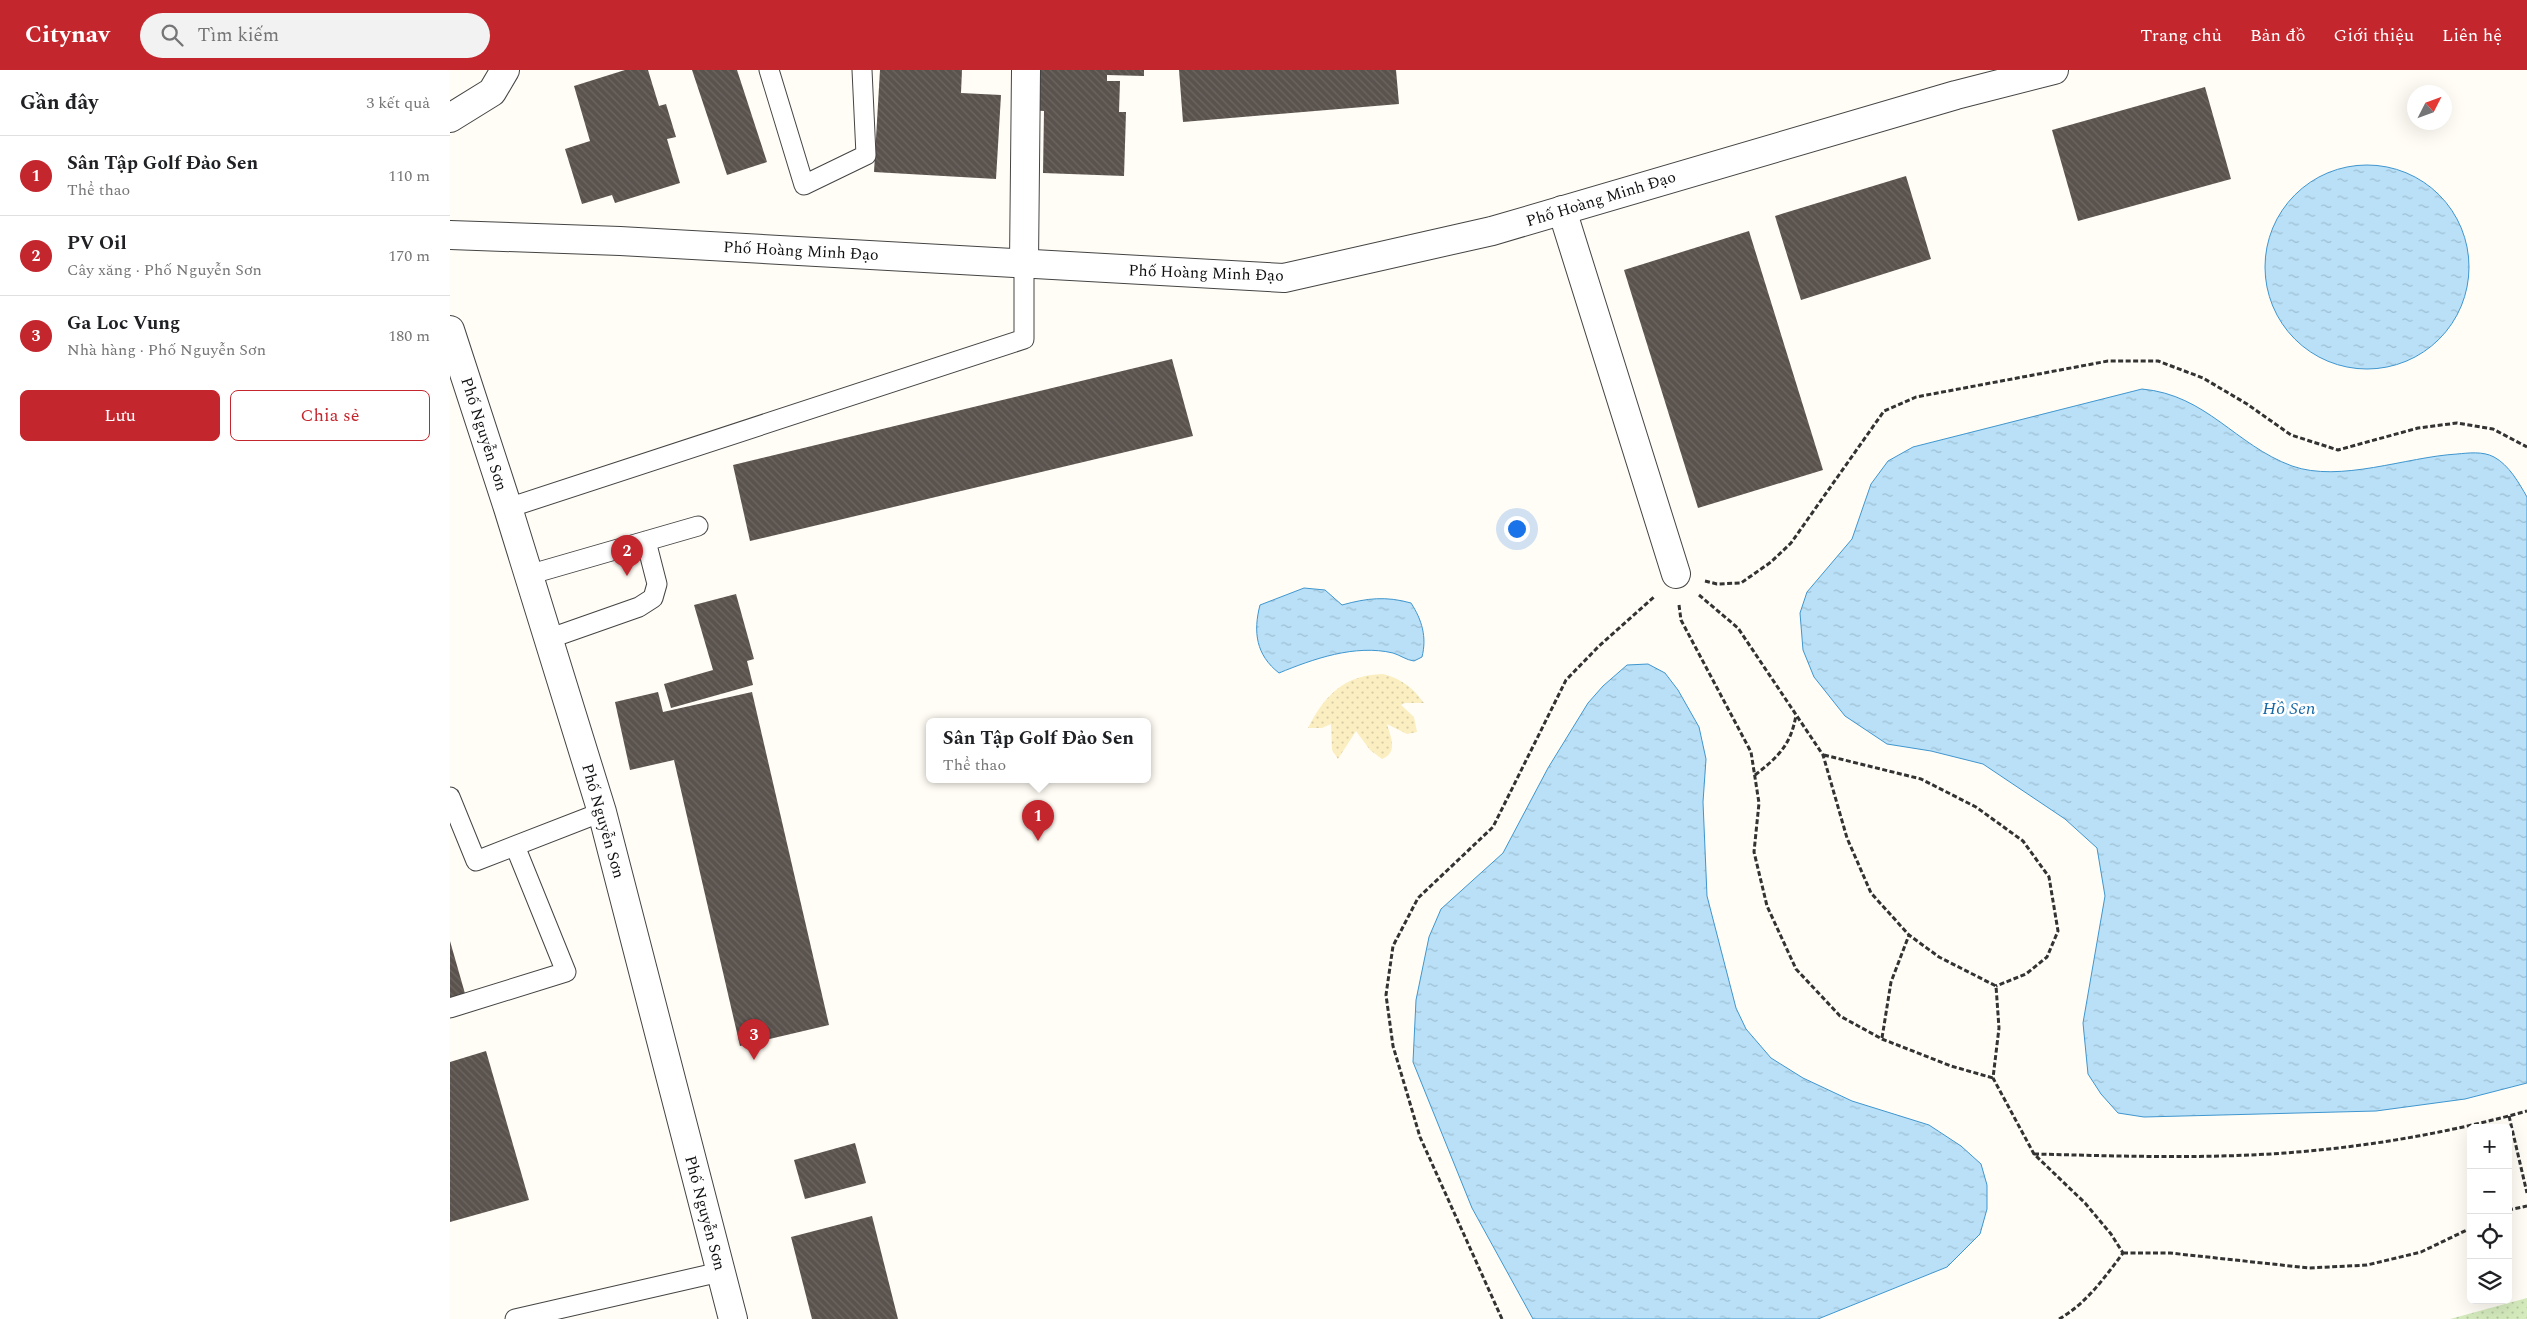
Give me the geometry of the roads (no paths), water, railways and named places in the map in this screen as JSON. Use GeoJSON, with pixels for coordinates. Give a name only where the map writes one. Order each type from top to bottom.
{"type":"FeatureCollection","features":[{"type":"Feature","properties":{"kind":"street"},"geometry":{"type":"LineString","coordinates":[[450,118],[492,92],[505,70]]}},
{"type":"Feature","properties":{"kind":"street"},"geometry":{"type":"LineString","coordinates":[[1024,263],[1026,70]]}},
{"type":"Feature","properties":{"kind":"street","name":"Phố Hoàng Minh Đạo"},"geometry":{"type":"LineString","coordinates":[[450,235],[620,241],[1284,278],[1492,231],[1937,100],[2054,70]]}},
{"type":"Feature","properties":{"kind":"street"},"geometry":{"type":"LineString","coordinates":[[1562,210],[1676,574]]}},
{"type":"Feature","properties":{"kind":"street","name":"Phố Nguyễn Sơn"},"geometry":{"type":"LineString","coordinates":[[450,330],[458,376],[508,508],[602,812],[720,1272],[734,1319]]}},
{"type":"Feature","properties":{"kind":"lane"},"geometry":{"type":"LineString","coordinates":[[769,70],[804,186],[866,155],[862,70]]}},
{"type":"Feature","properties":{"kind":"lane"},"geometry":{"type":"LineString","coordinates":[[508,508],[1024,339],[1024,263]]}},
{"type":"Feature","properties":{"kind":"lane"},"geometry":{"type":"LineString","coordinates":[[528,575],[698,526]]}},
{"type":"Feature","properties":{"kind":"lane"},"geometry":{"type":"LineString","coordinates":[[548,639],[639,608],[653,598],[657,584],[646,541]]}},
{"type":"Feature","properties":{"kind":"lane"},"geometry":{"type":"LineString","coordinates":[[450,797],[476,861],[602,812]]}},
{"type":"Feature","properties":{"kind":"lane"},"geometry":{"type":"LineString","coordinates":[[450,1008],[566,972],[515,846]]}},
{"type":"Feature","properties":{"kind":"lane"},"geometry":{"type":"LineString","coordinates":[[515,1319],[720,1272]]}},
{"type":"Feature","properties":{"kind":"water"},"geometry":{"type":"Polygon","coordinates":[[[2357,165],[2377,165],[2397,169],[2415,177],[2432,188],[2446,202],[2457,219],[2465,237],[2469,267],[2465,297],[2457,315],[2446,332],[2432,346],[2415,357],[2397,365],[2377,369],[2357,369],[2337,365],[2319,357],[2302,346],[2288,332],[2277,315],[2269,297],[2265,277],[2265,257],[2269,237],[2277,219],[2288,202],[2302,188],[2319,177],[2337,169],[2357,165]]]}},
{"type":"Feature","properties":{"kind":"water","name":"Hồ Sen"},"geometry":{"type":"Polygon","coordinates":[[[2142,389],[2165,393],[2203,410],[2254,446],[2292,466],[2331,472],[2373,468],[2437,456],[2480,453],[2490,455],[2499,460],[2521,486],[2527,497],[2527,1083],[2465,1099],[2376,1111],[2144,1117],[2118,1113],[2101,1094],[2088,1074],[2083,1023],[2105,896],[2097,848],[2065,819],[1983,764],[1931,751],[1887,744],[1845,716],[1814,677],[1803,650],[1800,613],[1807,592],[1852,539],[1871,484],[1888,461],[1913,447],[2142,389]]]}},
{"type":"Feature","properties":{"kind":"water"},"geometry":{"type":"Polygon","coordinates":[[[1304,588],[1325,590],[1342,605],[1376,599],[1393,599],[1411,603],[1423,629],[1422,657],[1414,661],[1393,653],[1364,650],[1334,654],[1279,673],[1265,659],[1258,642],[1257,624],[1260,605],[1304,588]]]}},
{"type":"Feature","properties":{"kind":"water"},"geometry":{"type":"Polygon","coordinates":[[[1648,664],[1665,673],[1678,690],[1699,727],[1706,759],[1703,802],[1707,896],[1736,1008],[1746,1029],[1771,1058],[1803,1078],[1852,1101],[1929,1125],[1961,1146],[1981,1164],[1987,1185],[1987,1209],[1980,1234],[1947,1267],[1818,1319],[1533,1319],[1472,1208],[1413,1062],[1416,1000],[1429,937],[1441,909],[1503,853],[1548,768],[1588,703],[1603,686],[1627,665],[1648,664]]]}},
{"type":"Feature","properties":{"kind":"place","name":"PV Oil"},"geometry":{"type":"Point","coordinates":[627,576]}},
{"type":"Feature","properties":{"kind":"place","name":"Sân Tập Golf Đảo Sen"},"geometry":{"type":"Point","coordinates":[1038,841]}},
{"type":"Feature","properties":{"kind":"place","name":"Ga Loc Vung"},"geometry":{"type":"Point","coordinates":[754,1060]}}]}
